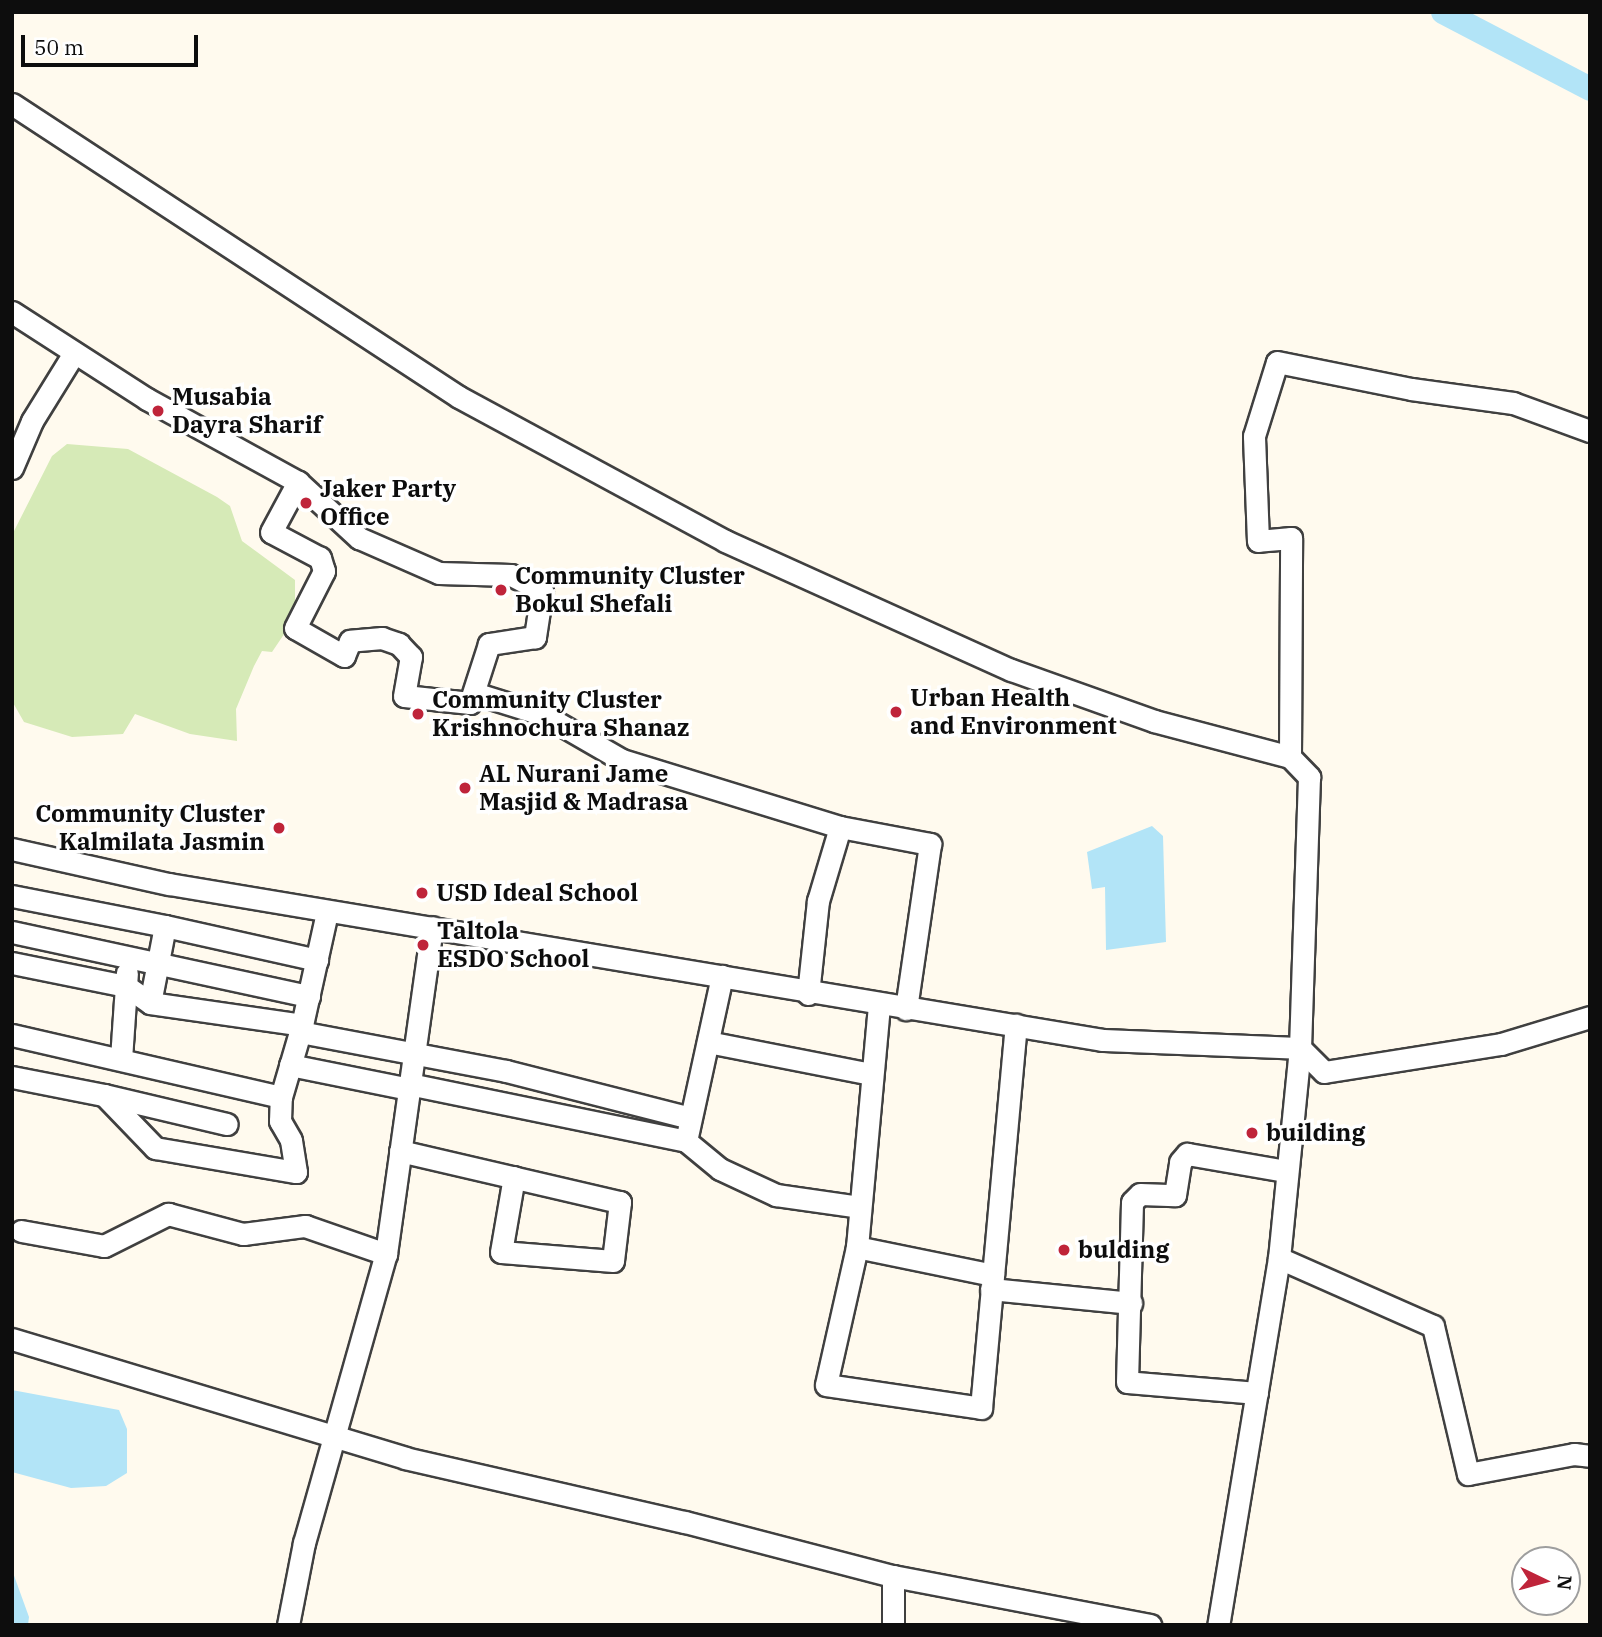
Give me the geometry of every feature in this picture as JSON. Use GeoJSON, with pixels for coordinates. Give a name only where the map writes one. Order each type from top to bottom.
{"type":"FeatureCollection","features":[{"type":"Feature","properties":{"kind":"street"},"geometry":{"type":"LineString","coordinates":[[12,104],[459,397],[725,541],[1011,670],[1154,721],[1290,757],[1309,777],[1300,1048],[1285,1171],[1279,1258],[1218,1625]]}},
{"type":"Feature","properties":{"kind":"street"},"geometry":{"type":"LineString","coordinates":[[12,312],[146,399],[298,482],[359,538],[439,573],[511,575],[542,591],[535,637],[489,644],[470,703],[404,696],[411,657],[399,645],[382,638],[350,641],[344,656],[295,628],[324,571],[320,558],[271,533],[298,482]]}},
{"type":"Feature","properties":{"kind":"street"},"geometry":{"type":"LineString","coordinates":[[12,468],[32,421],[74,353]]}},
{"type":"Feature","properties":{"kind":"street"},"geometry":{"type":"LineString","coordinates":[[1290,757],[1291,538],[1258,541],[1254,436],[1277,362],[1412,389],[1513,403],[1590,430]]}},
{"type":"Feature","properties":{"kind":"street"},"geometry":{"type":"LineString","coordinates":[[474,693],[544,715],[622,760],[840,827],[930,844],[906,1009]]}},
{"type":"Feature","properties":{"kind":"street"},"geometry":{"type":"LineString","coordinates":[[808,994],[818,901],[840,827]]}},
{"type":"Feature","properties":{"kind":"street"},"geometry":{"type":"LineString","coordinates":[[12,849],[169,884],[327,912],[722,976],[808,994],[1102,1040],[1300,1048],[1324,1072],[1501,1044],[1590,1017]]}},
{"type":"Feature","properties":{"kind":"street"},"geometry":{"type":"LineString","coordinates":[[12,896],[317,960]]}},
{"type":"Feature","properties":{"kind":"street"},"geometry":{"type":"LineString","coordinates":[[104,1095],[155,1148],[296,1172],[291,1140],[280,1121],[281,1097],[309,996],[327,912]]}},
{"type":"Feature","properties":{"kind":"street"},"geometry":{"type":"LineString","coordinates":[[150,1003],[155,966],[165,926]]}},
{"type":"Feature","properties":{"kind":"street"},"geometry":{"type":"LineString","coordinates":[[288,1625],[304,1543],[386,1254],[432,927]]}},
{"type":"Feature","properties":{"kind":"street"},"geometry":{"type":"LineString","coordinates":[[12,932],[155,966],[309,996]]}},
{"type":"Feature","properties":{"kind":"street"},"geometry":{"type":"LineString","coordinates":[[121,1059],[128,960]]}},
{"type":"Feature","properties":{"kind":"street"},"geometry":{"type":"LineString","coordinates":[[12,963],[126,986],[150,1003],[301,1028],[414,1052],[690,1118]]}},
{"type":"Feature","properties":{"kind":"street"},"geometry":{"type":"LineString","coordinates":[[687,1141],[722,976]]}},
{"type":"Feature","properties":{"kind":"street"},"geometry":{"type":"LineString","coordinates":[[879,1004],[857,1247],[826,1385],[981,1408],[1016,1025]]}},
{"type":"Feature","properties":{"kind":"street"},"geometry":{"type":"LineString","coordinates":[[12,1035],[281,1097]]}},
{"type":"Feature","properties":{"kind":"street"},"geometry":{"type":"LineString","coordinates":[[708,1042],[871,1074]]}},
{"type":"Feature","properties":{"kind":"street"},"geometry":{"type":"LineString","coordinates":[[290,1065],[687,1141],[720,1169],[776,1195],[859,1207]]}},
{"type":"Feature","properties":{"kind":"street"},"geometry":{"type":"LineString","coordinates":[[12,1077],[227,1124]]}},
{"type":"Feature","properties":{"kind":"street"},"geometry":{"type":"LineString","coordinates":[[400,1151],[514,1177],[620,1202],[612,1261],[501,1252],[514,1177]]}},
{"type":"Feature","properties":{"kind":"street"},"geometry":{"type":"LineString","coordinates":[[1257,1393],[1129,1385],[1124,1367],[1131,1303],[1134,1195],[1175,1195],[1180,1161],[1187,1154],[1285,1171]]}},
{"type":"Feature","properties":{"kind":"street"},"geometry":{"type":"LineString","coordinates":[[21,1231],[104,1246],[168,1214],[243,1234],[305,1226],[386,1254]]}},
{"type":"Feature","properties":{"kind":"street"},"geometry":{"type":"LineString","coordinates":[[857,1247],[992,1282],[1131,1303]]}},
{"type":"Feature","properties":{"kind":"street"},"geometry":{"type":"LineString","coordinates":[[1279,1258],[1433,1326],[1468,1474],[1574,1454],[1590,1456]]}},
{"type":"Feature","properties":{"kind":"street"},"geometry":{"type":"LineString","coordinates":[[12,1339],[165,1382],[333,1439],[893,1576],[1150,1625]]}},
{"type":"Feature","properties":{"kind":"street"},"geometry":{"type":"LineString","coordinates":[[893,1576],[893,1625]]}},
{"type":"Feature","properties":{"kind":"green space"},"geometry":{"type":"Polygon","coordinates":[[[67,444],[128,449],[217,497],[230,506],[242,541],[295,580],[295,618],[272,652],[262,651],[254,666],[236,709],[237,741],[190,734],[135,714],[123,734],[72,737],[24,722],[12,701],[12,535],[52,456],[67,444]]]}},
{"type":"Feature","properties":{"kind":"water"},"geometry":{"type":"Polygon","coordinates":[[[1152,826],[1163,836],[1166,942],[1106,950],[1105,887],[1092,889],[1087,852],[1152,826]]]}},
{"type":"Feature","properties":{"kind":"water"},"geometry":{"type":"Polygon","coordinates":[[[12,1390],[119,1410],[127,1429],[127,1473],[106,1486],[71,1488],[12,1472],[12,1390]]]}},
{"type":"Feature","properties":{"kind":"water"},"geometry":{"type":"Polygon","coordinates":[[[12,1570],[29,1617],[28,1625],[12,1625],[12,1570]]]}},
{"type":"Feature","properties":{"kind":"waterway"},"geometry":{"type":"LineString","coordinates":[[1443,12],[1590,89]]}},
{"type":"Feature","properties":{"kind":"place","name":"Musabia Dayra Sharif"},"geometry":{"type":"Point","coordinates":[158,411]}},
{"type":"Feature","properties":{"kind":"place","name":"Jaker Party Office"},"geometry":{"type":"Point","coordinates":[306,503]}},
{"type":"Feature","properties":{"kind":"place","name":"Community Cluster Bokul Shefali"},"geometry":{"type":"Point","coordinates":[501,590]}},
{"type":"Feature","properties":{"kind":"place","name":"Urban Health and Environment"},"geometry":{"type":"Point","coordinates":[896,712]}},
{"type":"Feature","properties":{"kind":"place","name":"Community Cluster Krishnochura Shanaz"},"geometry":{"type":"Point","coordinates":[418,714]}},
{"type":"Feature","properties":{"kind":"place","name":"AL Nurani Jame Masjid & Madrasa"},"geometry":{"type":"Point","coordinates":[465,788]}},
{"type":"Feature","properties":{"kind":"place","name":"Community Cluster Kalmilata Jasmin"},"geometry":{"type":"Point","coordinates":[279,828]}},
{"type":"Feature","properties":{"kind":"place","name":"USD Ideal School"},"geometry":{"type":"Point","coordinates":[422,893]}},
{"type":"Feature","properties":{"kind":"place","name":"Taltola ESDO School"},"geometry":{"type":"Point","coordinates":[423,945]}},
{"type":"Feature","properties":{"kind":"place","name":"building"},"geometry":{"type":"Point","coordinates":[1252,1133]}},
{"type":"Feature","properties":{"kind":"place","name":"bulding"},"geometry":{"type":"Point","coordinates":[1064,1250]}}]}
